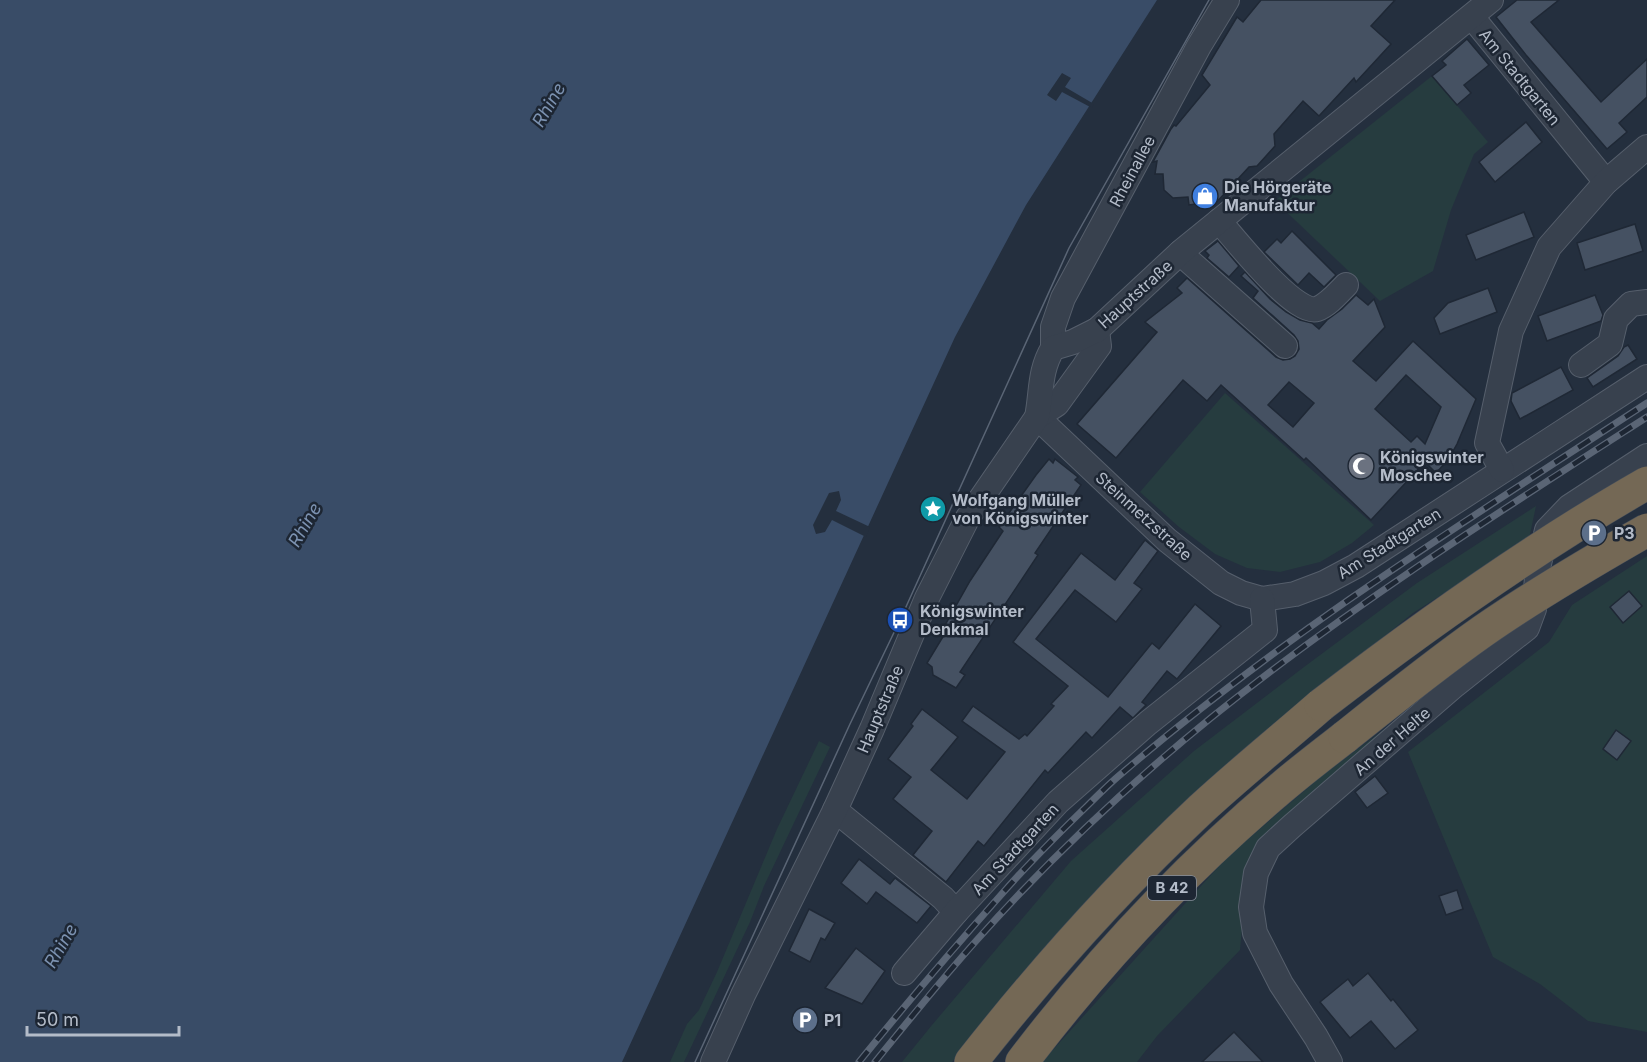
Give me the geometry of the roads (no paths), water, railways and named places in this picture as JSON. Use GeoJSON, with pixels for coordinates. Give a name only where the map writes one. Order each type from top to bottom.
{"type":"FeatureCollection","features":[{"type":"Feature","properties":{"kind":"highway","name":"B 42"},"geometry":{"type":"LineString","coordinates":[[970,1062],[1042,976],[1146,862],[1201,809],[1321,705],[1385,656],[1523,558],[1647,483]]}},
{"type":"Feature","properties":{"kind":"highway","name":"B 42"},"geometry":{"type":"LineString","coordinates":[[1022,1062],[1100,966],[1173,888],[1281,788],[1408,686],[1483,631],[1546,589],[1647,530]]}},
{"type":"Feature","properties":{"kind":"street","name":"Rheinallee"},"geometry":{"type":"LineString","coordinates":[[1053,348],[1053,327],[1063,298],[1227,0]]}},
{"type":"Feature","properties":{"kind":"street","name":"Hauptstraße"},"geometry":{"type":"LineString","coordinates":[[713,1062],[743,995],[835,810],[927,598],[967,519],[1037,417],[1041,380],[1053,348],[1097,330],[1180,253],[1491,0]]}},
{"type":"Feature","properties":{"kind":"street","name":"Am Stadtgarten"},"geometry":{"type":"LineString","coordinates":[[1472,17],[1606,182]]}},
{"type":"Feature","properties":{"kind":"street"},"geometry":{"type":"LineString","coordinates":[[1647,147],[1606,182],[1549,247],[1511,331],[1487,443],[1502,470],[1647,377]]}},
{"type":"Feature","properties":{"kind":"street"},"geometry":{"type":"LineString","coordinates":[[1219,221],[1257,265],[1298,304],[1309,309],[1318,309],[1329,302],[1346,285]]}},
{"type":"Feature","properties":{"kind":"street"},"geometry":{"type":"LineString","coordinates":[[1180,253],[1285,346]]}},
{"type":"Feature","properties":{"kind":"street"},"geometry":{"type":"LineString","coordinates":[[1581,365],[1610,344],[1616,319],[1631,304],[1647,302]]}},
{"type":"Feature","properties":{"kind":"street"},"geometry":{"type":"LineString","coordinates":[[1037,417],[1057,404],[1098,346],[1097,330]]}},
{"type":"Feature","properties":{"kind":"street","name":"Steinmetzstraße"},"geometry":{"type":"LineString","coordinates":[[1037,417],[1167,540],[1221,583],[1241,593],[1262,599]]}},
{"type":"Feature","properties":{"kind":"street","name":"An der Helte"},"geometry":{"type":"LineString","coordinates":[[1330,1062],[1281,984],[1254,933],[1251,907],[1256,873],[1268,848],[1455,685],[1527,628],[1534,609],[1538,568],[1547,530],[1569,507],[1647,456]]}},
{"type":"Feature","properties":{"kind":"street","name":"Am Stadtgarten"},"geometry":{"type":"LineString","coordinates":[[904,973],[956,912],[1058,802],[1148,723],[1265,630],[1262,599],[1295,594],[1324,583],[1356,566],[1502,470]]}},
{"type":"Feature","properties":{"kind":"street"},"geometry":{"type":"LineString","coordinates":[[835,810],[943,898],[956,912]]}},
{"type":"Feature","properties":{"kind":"water","name":"Rhine"},"geometry":{"type":"Polygon","coordinates":[[[0,0],[1157,0],[1026,205],[955,337],[622,1062],[0,1062],[0,0]]]}},
{"type":"Feature","properties":{"kind":"tram line"},"geometry":{"type":"LineString","coordinates":[[695,1062],[1069,248],[1209,0]]}},
{"type":"Feature","properties":{"kind":"railway"},"geometry":{"type":"LineString","coordinates":[[859,1062],[1011,884],[1121,774],[1247,673],[1312,626],[1444,535],[1647,403]]}},
{"type":"Feature","properties":{"kind":"railway"},"geometry":{"type":"LineString","coordinates":[[875,1062],[963,956],[1031,881],[1119,796],[1212,717],[1264,676],[1371,599],[1647,417]]}},
{"type":"Feature","properties":{"kind":"place","name":"Die Hörgeräte Manufaktur"},"geometry":{"type":"Point","coordinates":[1205,196]}},
{"type":"Feature","properties":{"kind":"place","name":"Königswinter Moschee"},"geometry":{"type":"Point","coordinates":[1361,466]}},
{"type":"Feature","properties":{"kind":"place","name":"Wolfgang Müller von Königswinter"},"geometry":{"type":"Point","coordinates":[933,509]}},
{"type":"Feature","properties":{"kind":"place","name":"P3"},"geometry":{"type":"Point","coordinates":[1594,533]}},
{"type":"Feature","properties":{"kind":"place","name":"Königswinter Denkmal"},"geometry":{"type":"Point","coordinates":[900,620]}},
{"type":"Feature","properties":{"kind":"place","name":"P1"},"geometry":{"type":"Point","coordinates":[805,1020]}}]}
